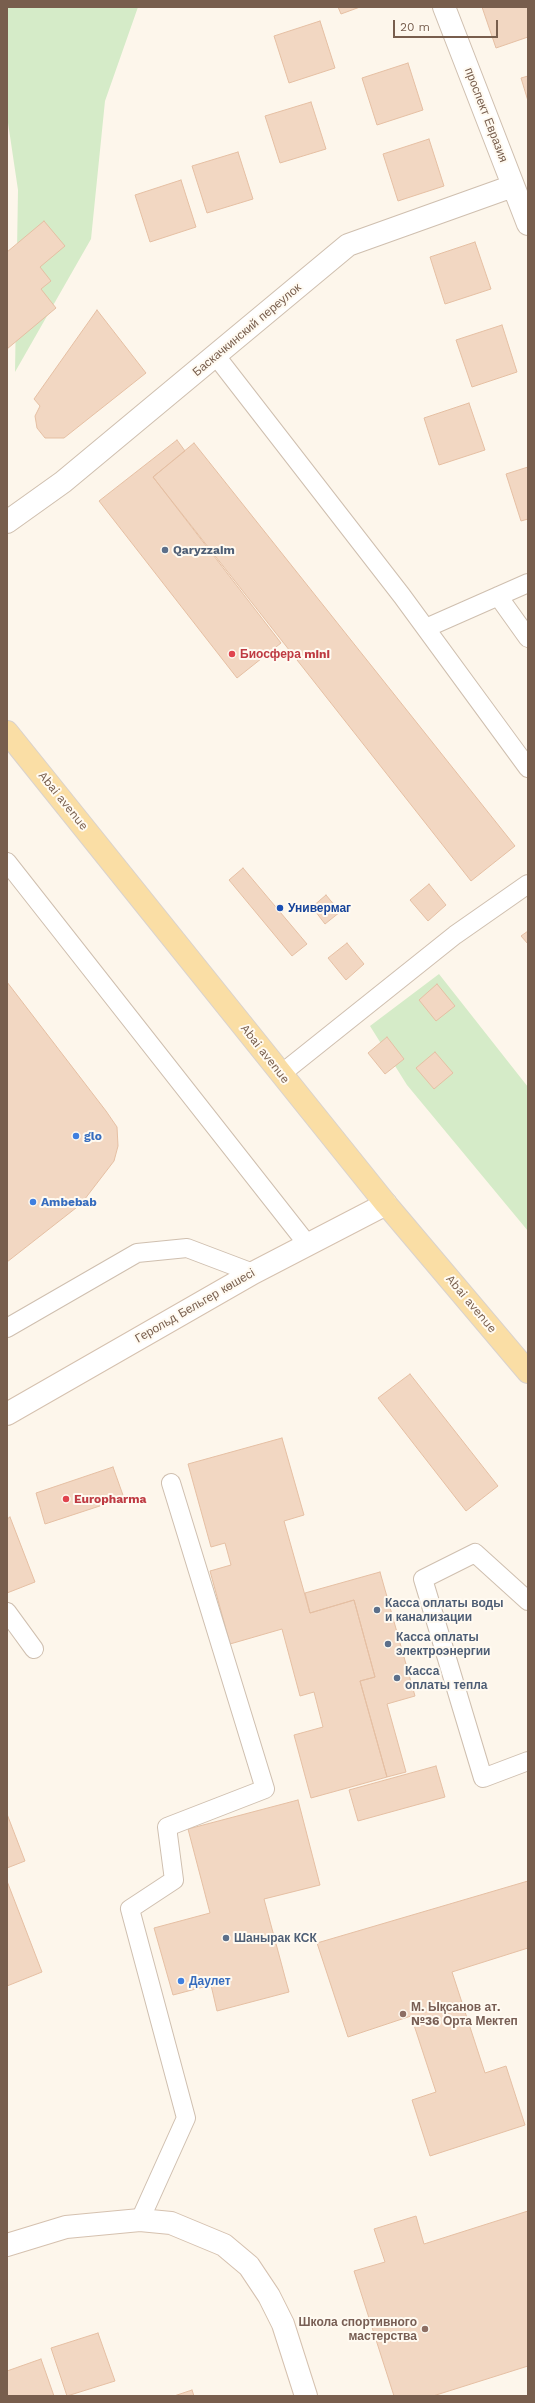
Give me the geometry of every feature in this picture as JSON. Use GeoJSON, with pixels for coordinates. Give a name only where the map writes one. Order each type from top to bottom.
{"type":"FeatureCollection","features":[{"type":"Feature","properties":{"kind":"main road","name":"Abai avenue"},"geometry":{"type":"LineString","coordinates":[[7,732],[386,1204],[528,1372]]}},
{"type":"Feature","properties":{"kind":"street","name":"проспект Евразия"},"geometry":{"type":"LineString","coordinates":[[444,7],[528,224]]}},
{"type":"Feature","properties":{"kind":"street","name":"Баскачкинский переулок"},"geometry":{"type":"LineString","coordinates":[[7,522],[63,482],[348,246],[514,186]]}},
{"type":"Feature","properties":{"kind":"street","name":"Герольд Бельгер көшесі"},"geometry":{"type":"LineString","coordinates":[[7,1414],[253,1273],[386,1204]]}},
{"type":"Feature","properties":{"kind":"street"},"geometry":{"type":"LineString","coordinates":[[7,2245],[66,2227],[140,2220],[171,2223],[199,2233],[224,2245],[249,2266],[269,2296],[283,2324],[306,2396]]}},
{"type":"Feature","properties":{"kind":"lane"},"geometry":{"type":"LineString","coordinates":[[216,356],[426,628],[528,768]]}},
{"type":"Feature","properties":{"kind":"lane"},"geometry":{"type":"LineString","coordinates":[[426,628],[528,583]]}},
{"type":"Feature","properties":{"kind":"lane"},"geometry":{"type":"LineString","coordinates":[[498,596],[528,638]]}},
{"type":"Feature","properties":{"kind":"lane"},"geometry":{"type":"LineString","coordinates":[[7,862],[308,1245]]}},
{"type":"Feature","properties":{"kind":"lane"},"geometry":{"type":"LineString","coordinates":[[281,1074],[455,935],[528,884]]}},
{"type":"Feature","properties":{"kind":"lane"},"geometry":{"type":"LineString","coordinates":[[7,1328],[137,1253],[187,1248],[253,1273]]}},
{"type":"Feature","properties":{"kind":"lane"},"geometry":{"type":"LineString","coordinates":[[140,2220],[186,2118],[130,1909],[174,1880],[167,1827],[265,1789],[171,1484]]}},
{"type":"Feature","properties":{"kind":"lane"},"geometry":{"type":"LineString","coordinates":[[528,1601],[475,1553],[423,1579],[483,1778],[528,1761]]}},
{"type":"Feature","properties":{"kind":"lane"},"geometry":{"type":"LineString","coordinates":[[7,1612],[34,1649]]}},
{"type":"Feature","properties":{"kind":"green space"},"geometry":{"type":"Polygon","coordinates":[[[7,7],[138,7],[105,101],[91,239],[15,372],[18,190],[7,116],[7,7]]]}},
{"type":"Feature","properties":{"kind":"green space"},"geometry":{"type":"Polygon","coordinates":[[[439,974],[528,1087],[528,1231],[407,1085],[370,1026],[439,974]]]}},
{"type":"Feature","properties":{"kind":"building"},"geometry":{"type":"Polygon","coordinates":[[[338,7],[360,7],[341,14],[338,7]]]}},
{"type":"Feature","properties":{"kind":"building"},"geometry":{"type":"Polygon","coordinates":[[[482,7],[528,7],[528,37],[496,48],[482,7]]]}},
{"type":"Feature","properties":{"kind":"building"},"geometry":{"type":"Polygon","coordinates":[[[320,21],[335,68],[289,83],[274,36],[320,21]]]}},
{"type":"Feature","properties":{"kind":"building"},"geometry":{"type":"Polygon","coordinates":[[[408,63],[423,110],[377,125],[362,78],[408,63]]]}},
{"type":"Feature","properties":{"kind":"building"},"geometry":{"type":"Polygon","coordinates":[[[528,76],[528,101],[521,78],[528,76]]]}},
{"type":"Feature","properties":{"kind":"building"},"geometry":{"type":"Polygon","coordinates":[[[311,102],[326,149],[280,163],[265,116],[311,102]]]}},
{"type":"Feature","properties":{"kind":"building"},"geometry":{"type":"Polygon","coordinates":[[[429,139],[444,186],[398,201],[383,154],[429,139]]]}},
{"type":"Feature","properties":{"kind":"building"},"geometry":{"type":"Polygon","coordinates":[[[238,152],[253,199],[207,213],[192,166],[238,152]]]}},
{"type":"Feature","properties":{"kind":"building"},"geometry":{"type":"Polygon","coordinates":[[[181,180],[196,227],[150,242],[135,195],[181,180]]]}},
{"type":"Feature","properties":{"kind":"building"},"geometry":{"type":"Polygon","coordinates":[[[44,221],[65,246],[40,267],[51,281],[41,289],[56,308],[7,349],[7,252],[44,221]]]}},
{"type":"Feature","properties":{"kind":"building"},"geometry":{"type":"Polygon","coordinates":[[[475,242],[491,289],[445,304],[430,257],[475,242]]]}},
{"type":"Feature","properties":{"kind":"building"},"geometry":{"type":"Polygon","coordinates":[[[97,310],[146,373],[64,438],[45,438],[37,428],[35,416],[40,406],[34,399],[97,310]]]}},
{"type":"Feature","properties":{"kind":"building"},"geometry":{"type":"Polygon","coordinates":[[[502,325],[517,372],[472,387],[456,340],[502,325]]]}},
{"type":"Feature","properties":{"kind":"building"},"geometry":{"type":"Polygon","coordinates":[[[469,403],[485,450],[439,465],[424,418],[469,403]]]}},
{"type":"Feature","properties":{"kind":"building"},"geometry":{"type":"Polygon","coordinates":[[[177,440],[185,451],[153,477],[281,643],[237,678],[99,501],[177,440]]]}},
{"type":"Feature","properties":{"kind":"building"},"geometry":{"type":"Polygon","coordinates":[[[194,443],[515,846],[471,881],[153,477],[194,443]]]}},
{"type":"Feature","properties":{"kind":"building"},"geometry":{"type":"Polygon","coordinates":[[[528,467],[528,519],[521,521],[506,474],[528,467]]]}},
{"type":"Feature","properties":{"kind":"building"},"geometry":{"type":"Polygon","coordinates":[[[243,868],[307,944],[292,956],[229,880],[243,868]]]}},
{"type":"Feature","properties":{"kind":"building"},"geometry":{"type":"Polygon","coordinates":[[[429,884],[446,905],[428,921],[410,900],[429,884]]]}},
{"type":"Feature","properties":{"kind":"building"},"geometry":{"type":"Polygon","coordinates":[[[326,895],[340,912],[325,924],[312,907],[326,895]]]}},
{"type":"Feature","properties":{"kind":"building"},"geometry":{"type":"Polygon","coordinates":[[[528,931],[528,944],[521,936],[528,931]]]}},
{"type":"Feature","properties":{"kind":"building"},"geometry":{"type":"Polygon","coordinates":[[[347,943],[364,964],[346,980],[328,958],[347,943]]]}},
{"type":"Feature","properties":{"kind":"building"},"geometry":{"type":"Polygon","coordinates":[[[7,982],[117,1127],[118,1146],[114,1161],[81,1204],[7,1262],[7,982]]]}},
{"type":"Feature","properties":{"kind":"building"},"geometry":{"type":"Polygon","coordinates":[[[437,984],[455,1006],[436,1021],[419,1000],[437,984]]]}},
{"type":"Feature","properties":{"kind":"building"},"geometry":{"type":"Polygon","coordinates":[[[387,1037],[404,1059],[385,1074],[368,1053],[387,1037]]]}},
{"type":"Feature","properties":{"kind":"building"},"geometry":{"type":"Polygon","coordinates":[[[435,1052],[453,1073],[434,1089],[416,1068],[435,1052]]]}},
{"type":"Feature","properties":{"kind":"building"},"geometry":{"type":"Polygon","coordinates":[[[410,1374],[498,1486],[466,1511],[378,1398],[410,1374]]]}},
{"type":"Feature","properties":{"kind":"building"},"geometry":{"type":"Polygon","coordinates":[[[282,1438],[304,1515],[284,1521],[310,1613],[354,1600],[375,1677],[360,1681],[387,1777],[311,1798],[294,1735],[323,1727],[314,1692],[300,1696],[282,1629],[230,1644],[210,1571],[231,1565],[225,1543],[211,1547],[188,1464],[282,1438]]]}},
{"type":"Feature","properties":{"kind":"building"},"geometry":{"type":"Polygon","coordinates":[[[113,1467],[124,1498],[45,1524],[36,1493],[113,1467]]]}},
{"type":"Feature","properties":{"kind":"building"},"geometry":{"type":"Polygon","coordinates":[[[10,1517],[35,1582],[7,1593],[7,1519],[10,1517]]]}},
{"type":"Feature","properties":{"kind":"building"},"geometry":{"type":"Polygon","coordinates":[[[380,1572],[415,1696],[387,1704],[406,1772],[387,1777],[360,1681],[375,1677],[354,1600],[310,1613],[305,1593],[380,1572]]]}},
{"type":"Feature","properties":{"kind":"building"},"geometry":{"type":"Polygon","coordinates":[[[436,1766],[445,1797],[358,1821],[349,1790],[436,1766]]]}},
{"type":"Feature","properties":{"kind":"building"},"geometry":{"type":"Polygon","coordinates":[[[298,1800],[320,1885],[264,1899],[289,1992],[217,2011],[211,1985],[173,1995],[154,1928],[210,1913],[188,1829],[298,1800]]]}},
{"type":"Feature","properties":{"kind":"building"},"geometry":{"type":"Polygon","coordinates":[[[7,1814],[25,1861],[7,1868],[7,1814]]]}},
{"type":"Feature","properties":{"kind":"building"},"geometry":{"type":"Polygon","coordinates":[[[7,1881],[42,1972],[7,1986],[7,1881]]]}},
{"type":"Feature","properties":{"kind":"building"},"geometry":{"type":"Polygon","coordinates":[[[528,1881],[528,1948],[452,1972],[485,2073],[506,2066],[525,2125],[430,2156],[412,2100],[436,2092],[411,2016],[348,2037],[317,1943],[528,1881]]]}},
{"type":"Feature","properties":{"kind":"building"},"geometry":{"type":"Polygon","coordinates":[[[528,2211],[528,2366],[433,2396],[394,2396],[354,2271],[385,2262],[374,2229],[416,2216],[424,2244],[528,2211]]]}},
{"type":"Feature","properties":{"kind":"building"},"geometry":{"type":"Polygon","coordinates":[[[98,2333],[115,2381],[67,2396],[51,2348],[98,2333]]]}},
{"type":"Feature","properties":{"kind":"building"},"geometry":{"type":"Polygon","coordinates":[[[41,2359],[54,2396],[7,2396],[7,2371],[41,2359]]]}},
{"type":"Feature","properties":{"kind":"building"},"geometry":{"type":"Polygon","coordinates":[[[192,2390],[194,2396],[174,2396],[192,2390]]]}},
{"type":"Feature","properties":{"kind":"place","name":"Qaryzzaim"},"geometry":{"type":"Point","coordinates":[165,550]}},
{"type":"Feature","properties":{"kind":"place","name":"Биосфера mini"},"geometry":{"type":"Point","coordinates":[232,654]}},
{"type":"Feature","properties":{"kind":"place","name":"Универмаг"},"geometry":{"type":"Point","coordinates":[280,908]}},
{"type":"Feature","properties":{"kind":"place","name":"glo"},"geometry":{"type":"Point","coordinates":[76,1136]}},
{"type":"Feature","properties":{"kind":"place","name":"Ambebab"},"geometry":{"type":"Point","coordinates":[33,1202]}},
{"type":"Feature","properties":{"kind":"place","name":"Europharma"},"geometry":{"type":"Point","coordinates":[66,1499]}},
{"type":"Feature","properties":{"kind":"place","name":"Касса оплаты воды и канализации"},"geometry":{"type":"Point","coordinates":[377,1610]}},
{"type":"Feature","properties":{"kind":"place","name":"Касса оплаты электроэнергии"},"geometry":{"type":"Point","coordinates":[388,1644]}},
{"type":"Feature","properties":{"kind":"place","name":"Касса оплаты тепла"},"geometry":{"type":"Point","coordinates":[397,1678]}},
{"type":"Feature","properties":{"kind":"place","name":"Шанырак КСК"},"geometry":{"type":"Point","coordinates":[226,1938]}},
{"type":"Feature","properties":{"kind":"place","name":"Даулет"},"geometry":{"type":"Point","coordinates":[181,1981]}},
{"type":"Feature","properties":{"kind":"place","name":"М. Ықсанов ат. №36 Орта Мектеп"},"geometry":{"type":"Point","coordinates":[403,2014]}},
{"type":"Feature","properties":{"kind":"place","name":"Школа спортивного мастерства"},"geometry":{"type":"Point","coordinates":[425,2329]}}]}
